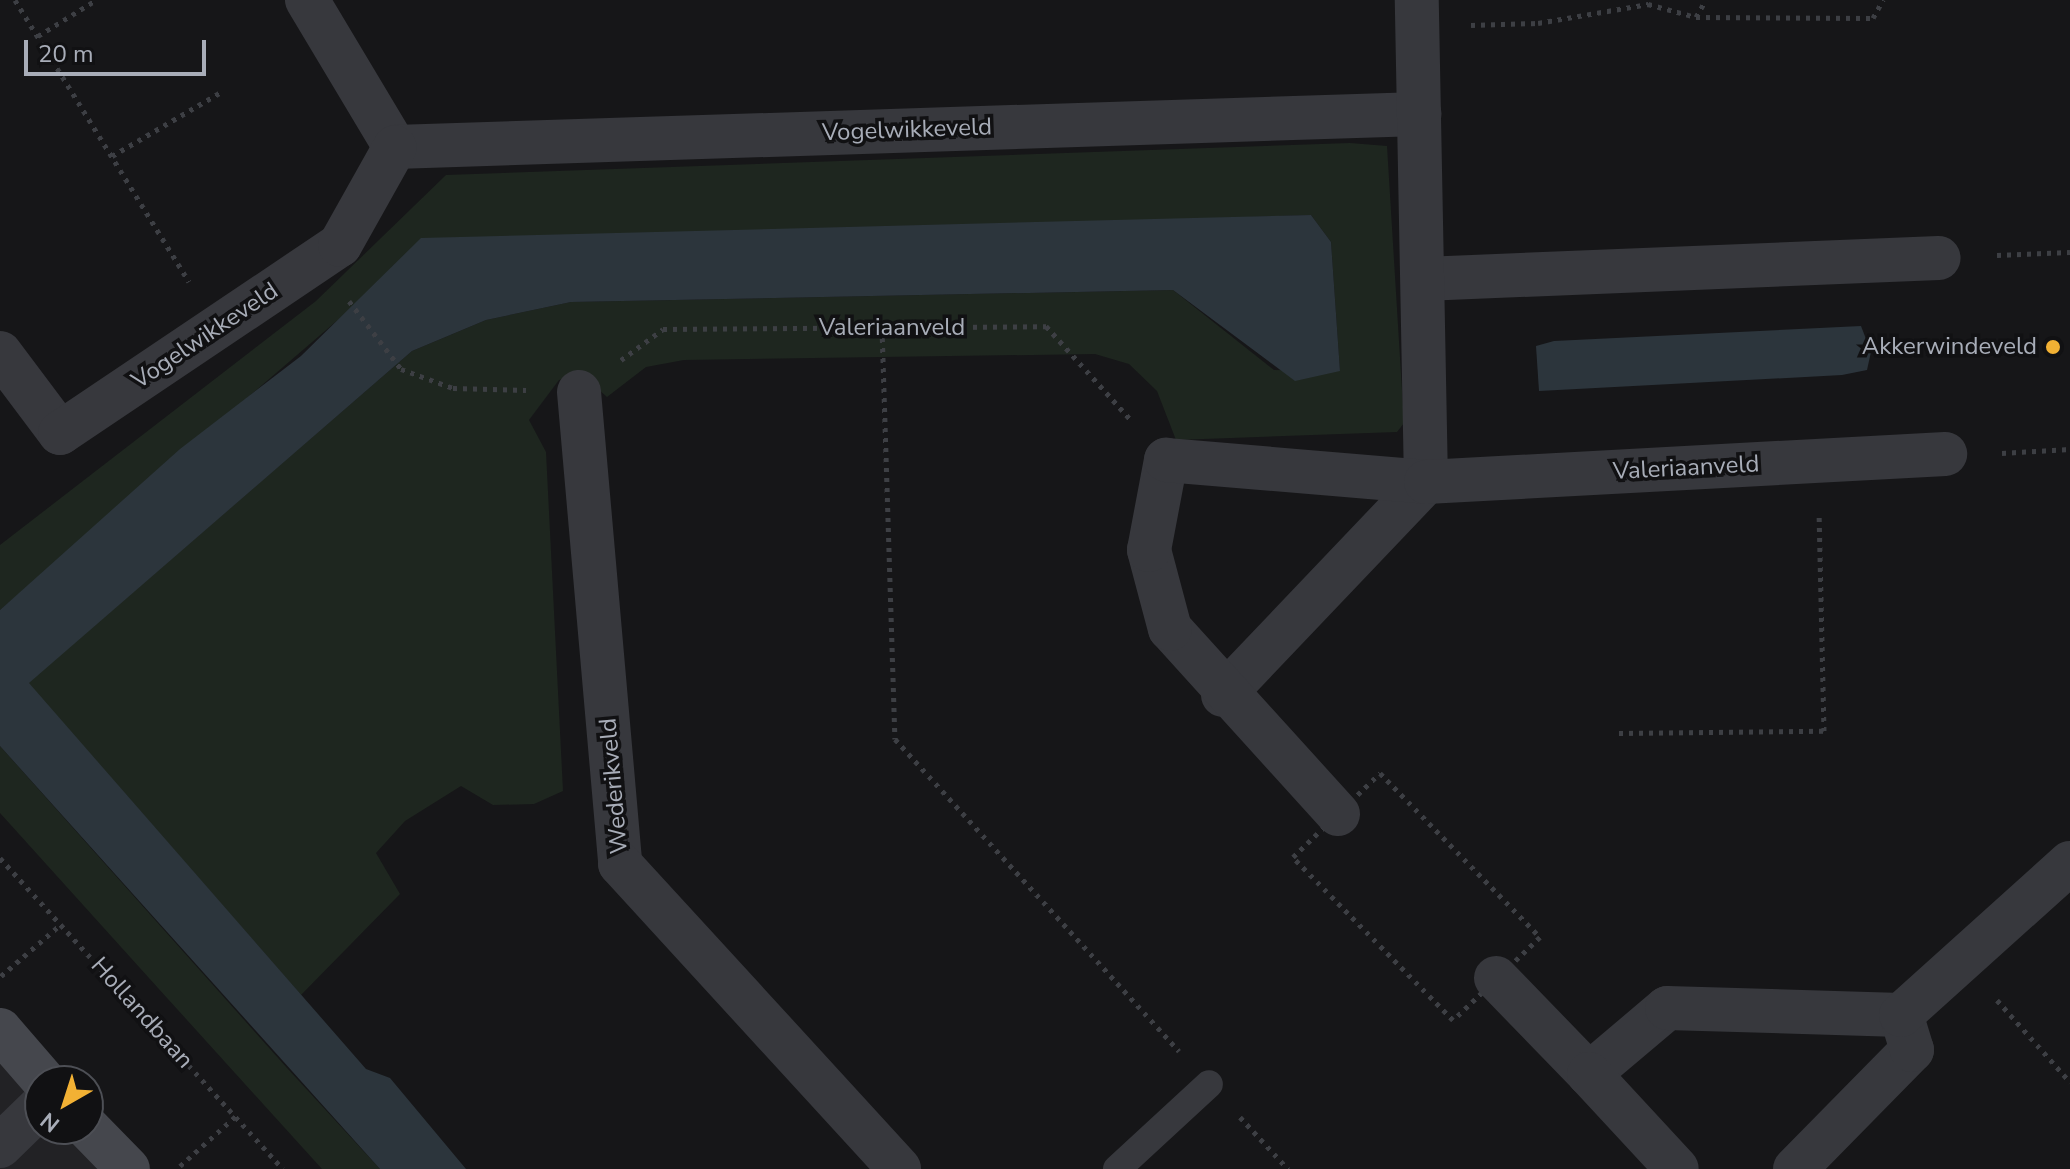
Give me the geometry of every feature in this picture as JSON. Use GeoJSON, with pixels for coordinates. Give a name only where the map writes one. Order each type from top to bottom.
{"type":"FeatureCollection","features":[{"type":"Feature","properties":{"kind":"street"},"geometry":{"type":"LineString","coordinates":[[307,0],[395,147]]}},
{"type":"Feature","properties":{"kind":"street"},"geometry":{"type":"LineString","coordinates":[[1223,695],[1426,482],[1418,13]]}},
{"type":"Feature","properties":{"kind":"street","name":"Vogelwikkeveld"},"geometry":{"type":"LineString","coordinates":[[0,353],[60,433],[340,245],[395,147],[1419,114]]}},
{"type":"Feature","properties":{"kind":"street"},"geometry":{"type":"LineString","coordinates":[[1423,279],[1939,258]]}},
{"type":"Feature","properties":{"kind":"street","name":"Wederikveld"},"geometry":{"type":"LineString","coordinates":[[579,392],[620,864],[899,1169]]}},
{"type":"Feature","properties":{"kind":"street","name":"Valeriaanveld"},"geometry":{"type":"LineString","coordinates":[[1166,460],[1426,482],[1945,454]]}},
{"type":"Feature","properties":{"kind":"street"},"geometry":{"type":"LineString","coordinates":[[1166,460],[1149,550],[1170,629],[1223,695],[1338,814]]}},
{"type":"Feature","properties":{"kind":"street"},"geometry":{"type":"LineString","coordinates":[[1589,1074],[1667,1008],[1901,1015],[2070,863]]}},
{"type":"Feature","properties":{"kind":"street"},"geometry":{"type":"LineString","coordinates":[[1496,978],[1677,1169]]}},
{"type":"Feature","properties":{"kind":"street"},"geometry":{"type":"LineString","coordinates":[[1795,1169],[1912,1050],[1901,1015]]}},
{"type":"Feature","properties":{"kind":"street"},"geometry":{"type":"LineString","coordinates":[[0,1030],[30,1065]]}},
{"type":"Feature","properties":{"kind":"street"},"geometry":{"type":"LineString","coordinates":[[0,1146],[24,1123]]}},
{"type":"Feature","properties":{"kind":"street"},"geometry":{"type":"LineString","coordinates":[[104,1144],[128,1169]]}},
{"type":"Feature","properties":{"kind":"lane"},"geometry":{"type":"LineString","coordinates":[[1117,1169],[1209,1084]]}},
{"type":"Feature","properties":{"kind":"path"},"geometry":{"type":"LineString","coordinates":[[15,0],[217,327]]}},
{"type":"Feature","properties":{"kind":"path"},"geometry":{"type":"LineString","coordinates":[[38,36],[96,0]]}},
{"type":"Feature","properties":{"kind":"path"},"geometry":{"type":"LineString","coordinates":[[1696,17],[1706,0]]}},
{"type":"Feature","properties":{"kind":"path"},"geometry":{"type":"LineString","coordinates":[[1418,13],[1538,23],[1648,4],[1696,17],[1873,18],[1883,0]]}},
{"type":"Feature","properties":{"kind":"path"},"geometry":{"type":"LineString","coordinates":[[112,156],[221,92]]}},
{"type":"Feature","properties":{"kind":"path"},"geometry":{"type":"LineString","coordinates":[[1997,255],[2070,252]]}},
{"type":"Feature","properties":{"kind":"path"},"geometry":{"type":"LineString","coordinates":[[344,295],[401,369],[453,388],[579,392]]}},
{"type":"Feature","properties":{"kind":"path","name":"Valeriaanveld"},"geometry":{"type":"LineString","coordinates":[[579,392],[663,329],[1046,326],[1166,460]]}},
{"type":"Feature","properties":{"kind":"path"},"geometry":{"type":"LineString","coordinates":[[882,328],[895,739],[1288,1169]]}},
{"type":"Feature","properties":{"kind":"path"},"geometry":{"type":"LineString","coordinates":[[2002,453],[2070,449]]}},
{"type":"Feature","properties":{"kind":"path"},"geometry":{"type":"LineString","coordinates":[[1619,733],[1824,731],[1818,461]]}},
{"type":"Feature","properties":{"kind":"path"},"geometry":{"type":"LineString","coordinates":[[1380,773],[1540,937],[1496,978],[1453,1020],[1293,857],[1380,773]]}},
{"type":"Feature","properties":{"kind":"path","name":"Hollandbaan"},"geometry":{"type":"LineString","coordinates":[[0,858],[283,1169]]}},
{"type":"Feature","properties":{"kind":"path"},"geometry":{"type":"LineString","coordinates":[[0,977],[61,924]]}},
{"type":"Feature","properties":{"kind":"path"},"geometry":{"type":"LineString","coordinates":[[1962,961],[2070,1082]]}},
{"type":"Feature","properties":{"kind":"path"},"geometry":{"type":"LineString","coordinates":[[176,1169],[236,1116]]}},
{"type":"Feature","properties":{"kind":"shaded area"},"geometry":{"type":"Polygon","coordinates":[[[1350,143],[1387,146],[1404,423],[1397,432],[1176,440],[1157,391],[1129,364],[1095,354],[684,360],[646,367],[607,397],[581,374],[559,380],[529,420],[546,452],[563,791],[534,804],[493,805],[461,786],[405,821],[376,853],[400,894],[301,995],[28,683],[412,351],[486,320],[571,302],[1173,290],[1274,370],[1340,371],[1331,242],[1311,215],[1158,220],[361,300],[0,610],[0,545],[316,301],[446,175],[1350,143]]]}},
{"type":"Feature","properties":{"kind":"shaded area"},"geometry":{"type":"Polygon","coordinates":[[[1311,215],[1331,242],[1340,371],[1295,381],[1173,290],[571,302],[486,320],[412,351],[29,683],[366,1069],[390,1078],[466,1169],[380,1169],[0,746],[0,610],[180,449],[301,356],[421,238],[1311,215]]]}},
{"type":"Feature","properties":{"kind":"shaded area"},"geometry":{"type":"Polygon","coordinates":[[[1861,326],[1871,352],[1867,370],[1842,375],[1539,391],[1536,346],[1554,341],[1861,326]]]}},
{"type":"Feature","properties":{"kind":"shaded area"},"geometry":{"type":"Polygon","coordinates":[[[0,746],[380,1169],[322,1169],[0,813],[0,746]]]}},
{"type":"Feature","properties":{"kind":"shaded area"},"geometry":{"type":"Polygon","coordinates":[[[0,1008],[53,1065],[24,1065],[24,1145],[104,1145],[104,1119],[151,1169],[0,1169],[0,1008]]]}},
{"type":"Feature","properties":{"kind":"place","name":"Akkerwindeveld"},"geometry":{"type":"Point","coordinates":[2053,347]}}]}
